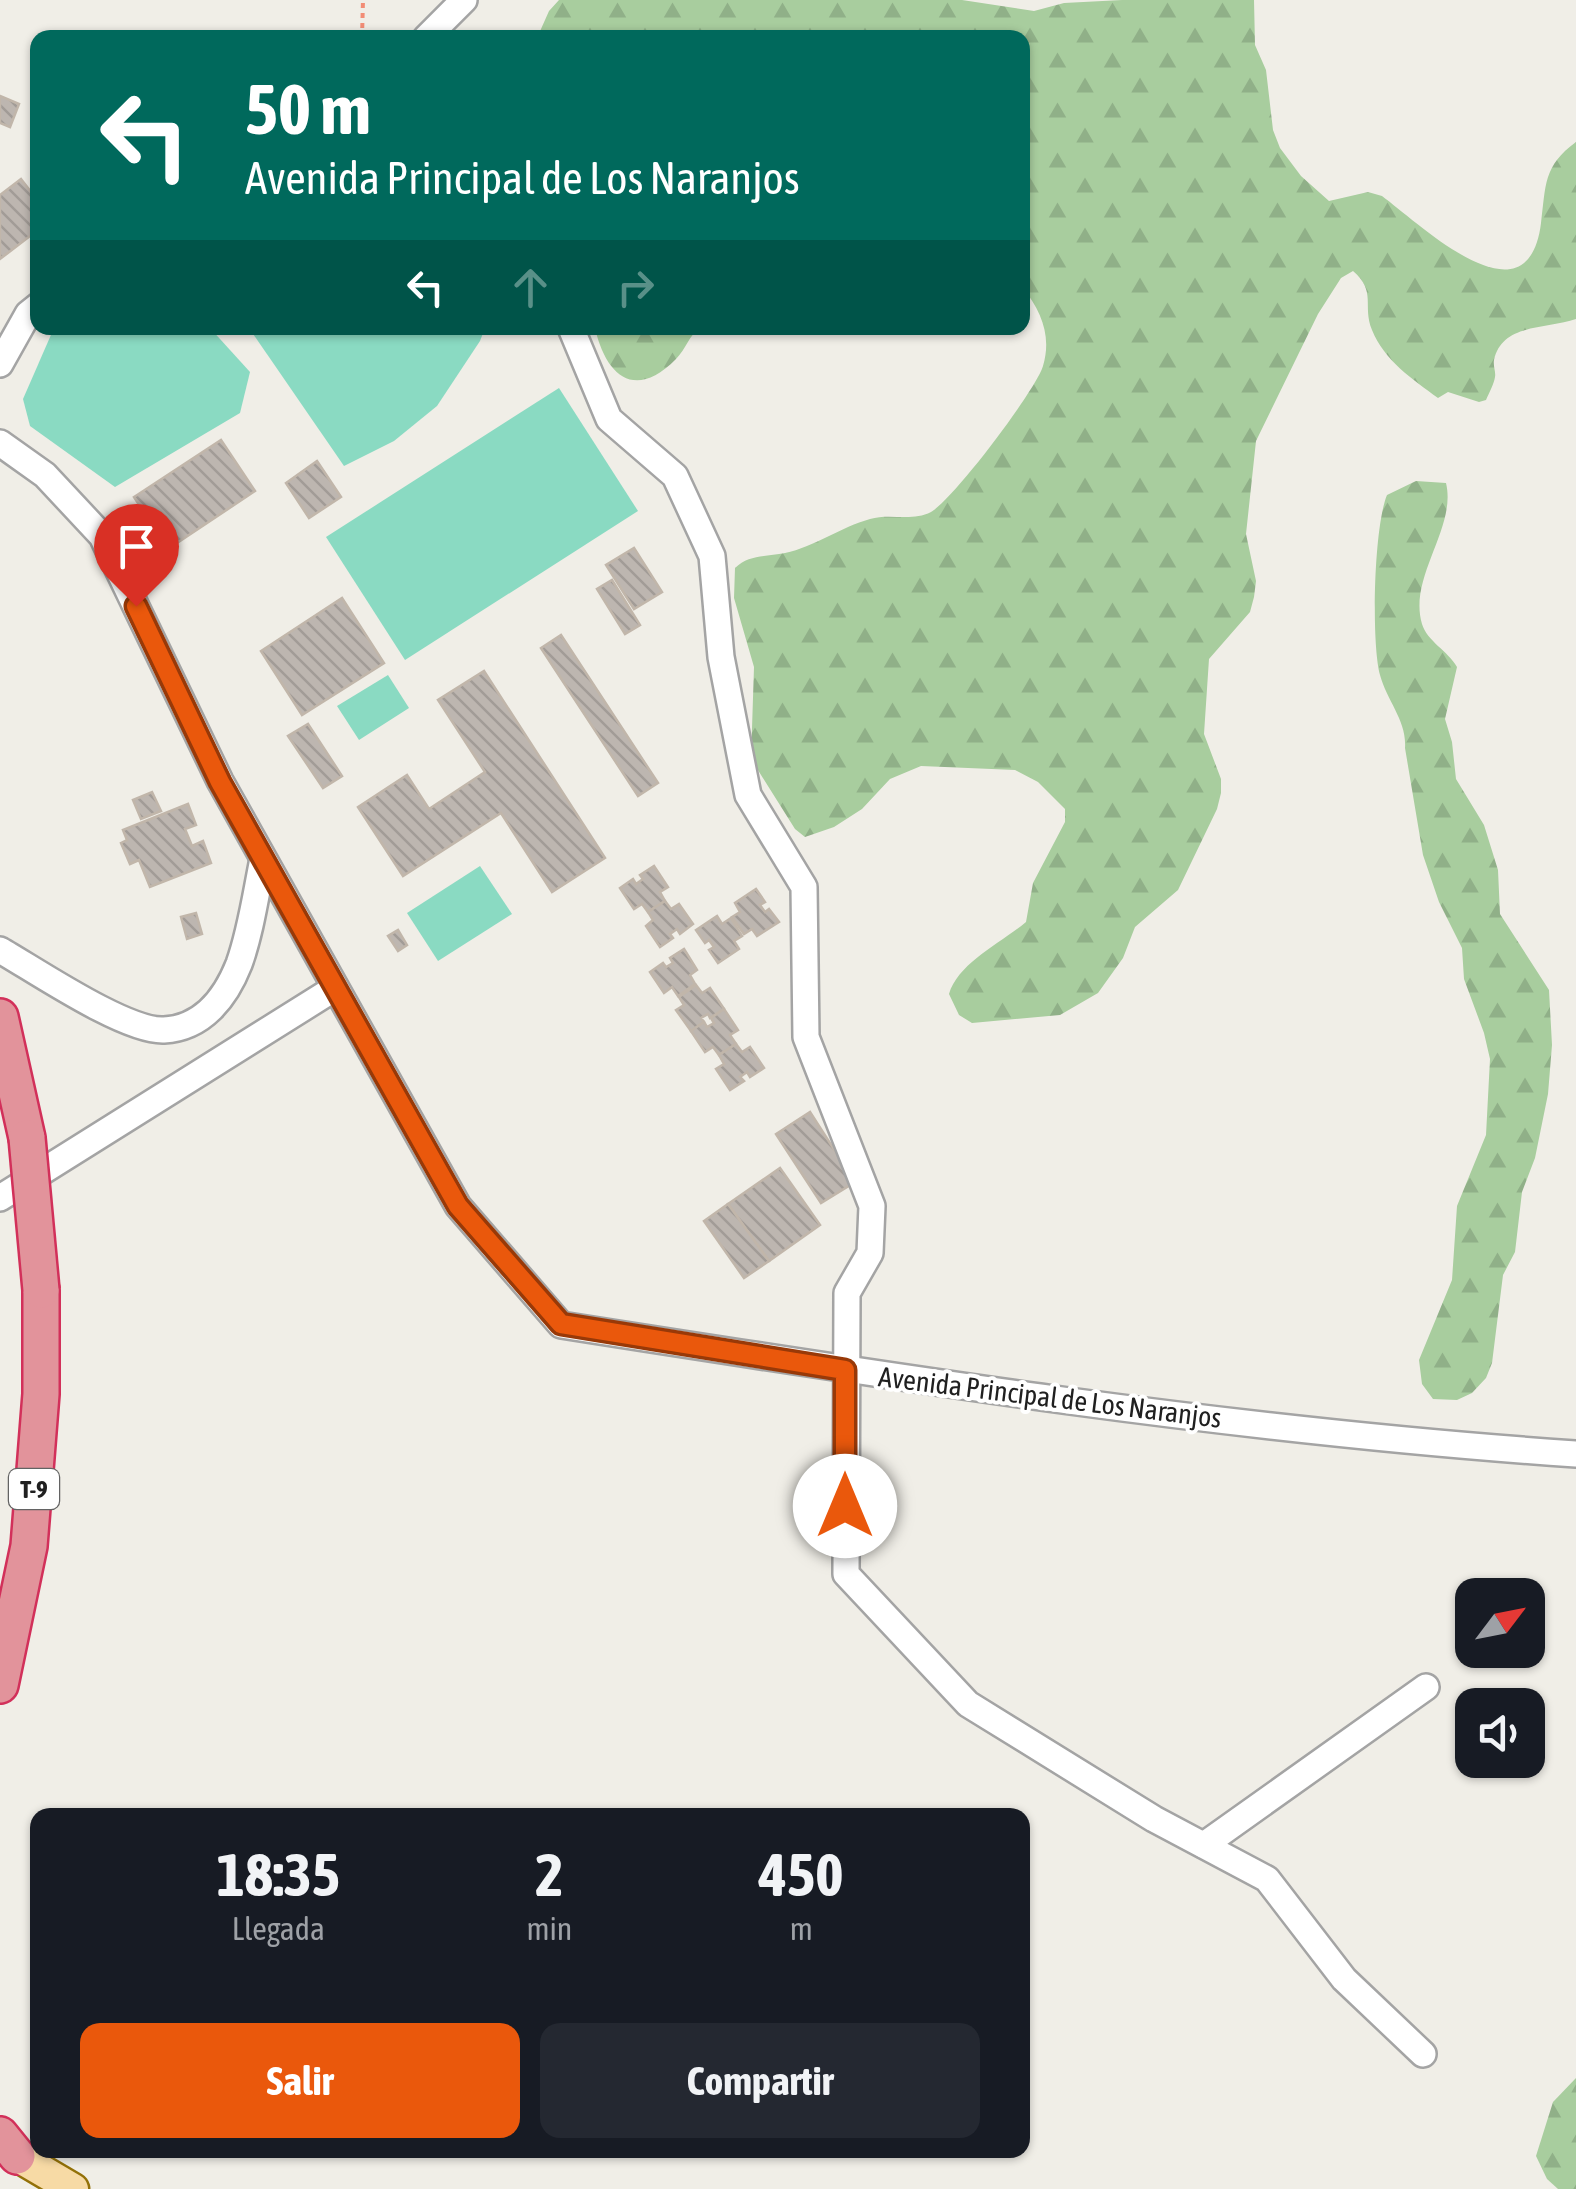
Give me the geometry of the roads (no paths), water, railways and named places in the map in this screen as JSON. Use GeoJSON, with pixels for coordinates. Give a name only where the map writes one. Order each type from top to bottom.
{"type":"FeatureCollection","features":[{"type":"Feature","properties":{"kind":"highway","name":"T-9"},"geometry":{"type":"LineString","coordinates":[[0,1017],[26,1138],[40,1290],[40,1394],[29,1546],[0,1685]]}},
{"type":"Feature","properties":{"kind":"main road"},"geometry":{"type":"LineString","coordinates":[[6,2148],[73,2189]]}},
{"type":"Feature","properties":{"kind":"street"},"geometry":{"type":"LineString","coordinates":[[434,30],[464,0]]}},
{"type":"Feature","properties":{"kind":"street"},"geometry":{"type":"LineString","coordinates":[[0,364],[30,312]]}},
{"type":"Feature","properties":{"kind":"street"},"geometry":{"type":"LineString","coordinates":[[573,335],[609,419],[675,476],[712,556],[721,657],[748,795],[804,888],[806,1037],[872,1206],[870,1252],[846,1293],[846,1574],[968,1704],[1154,1819],[1266,1878],[1344,1979],[1424,2054]]}},
{"type":"Feature","properties":{"kind":"street","name":"Avenida Principal de Los Naranjos"},"geometry":{"type":"LineString","coordinates":[[0,443],[45,475],[102,536],[220,782],[458,1206],[561,1324],[845,1370],[1404,1442],[1576,1454]]}},
{"type":"Feature","properties":{"kind":"street"},"geometry":{"type":"LineString","coordinates":[[0,950],[102,1009],[138,1024],[161,1031],[185,1026],[212,1010],[240,963],[263,859]]}},
{"type":"Feature","properties":{"kind":"street"},"geometry":{"type":"LineString","coordinates":[[0,1198],[335,988]]}},
{"type":"Feature","properties":{"kind":"street"},"geometry":{"type":"LineString","coordinates":[[1204,1846],[1426,1687]]}}]}
